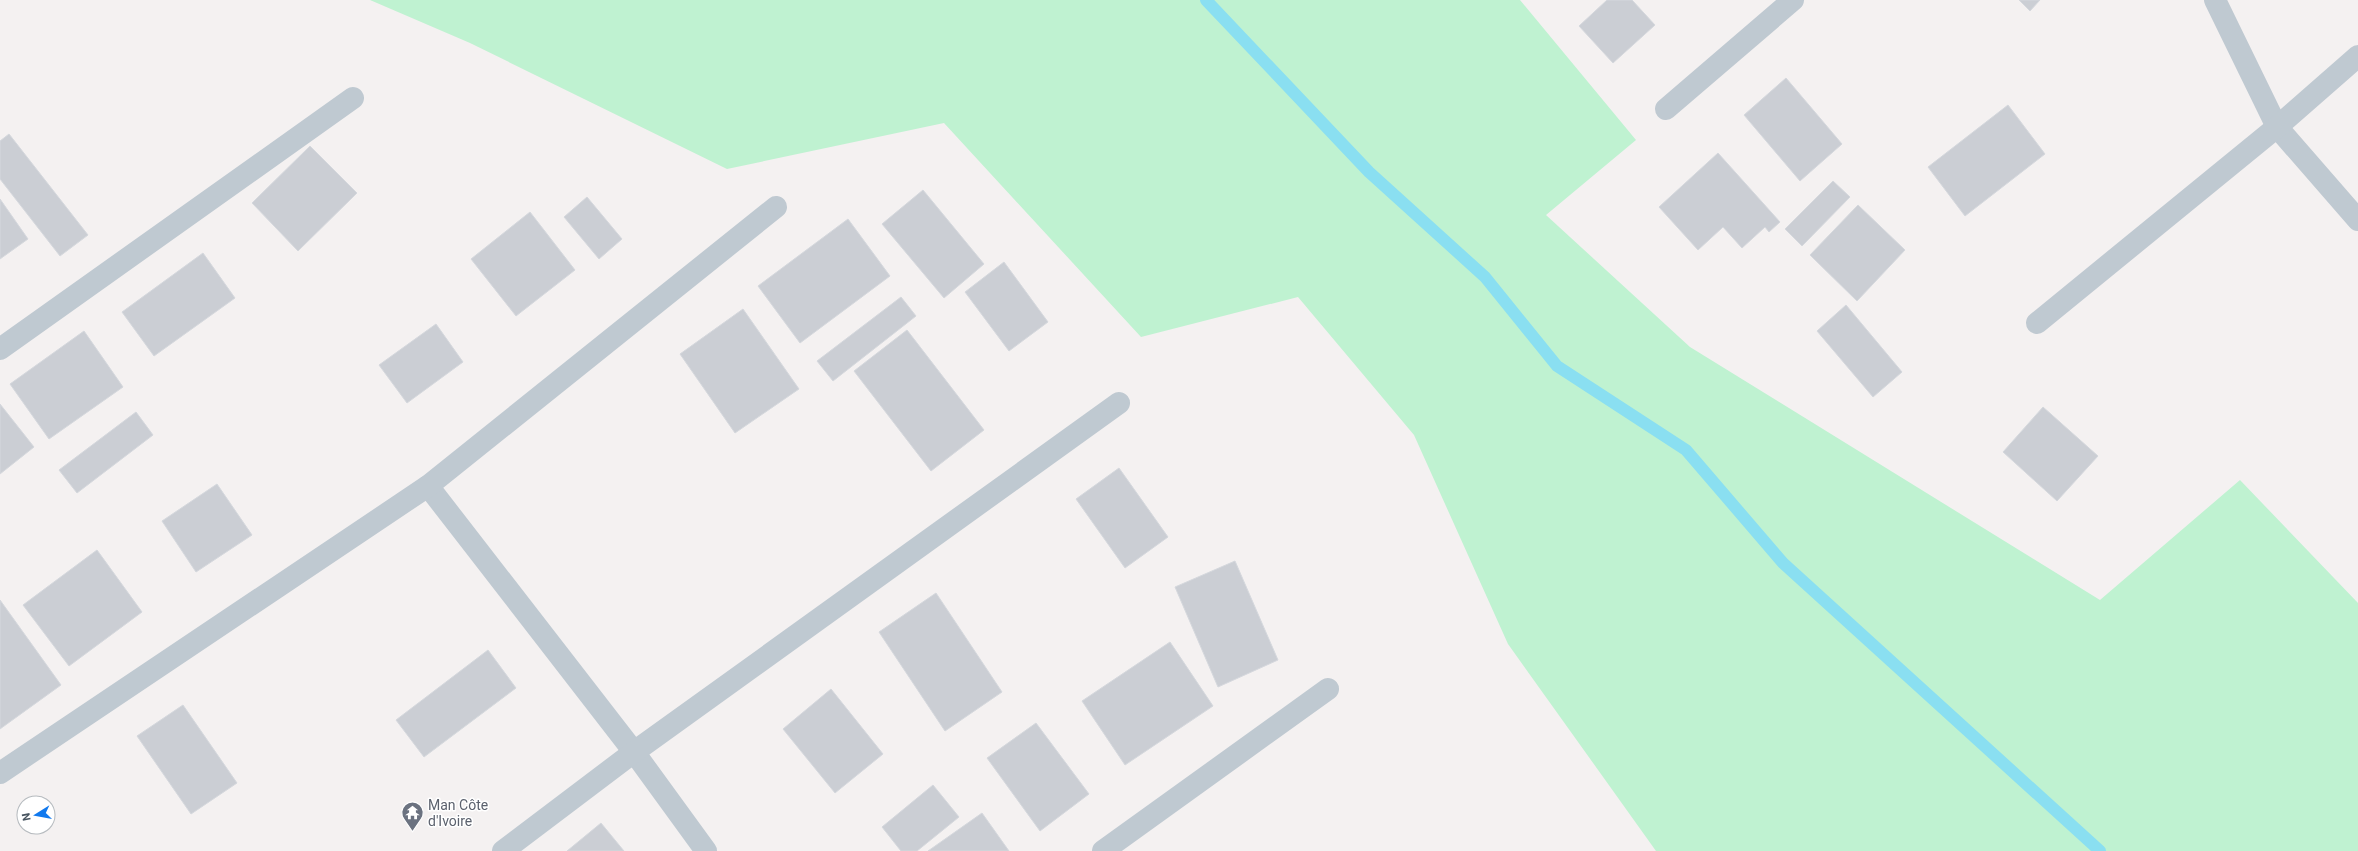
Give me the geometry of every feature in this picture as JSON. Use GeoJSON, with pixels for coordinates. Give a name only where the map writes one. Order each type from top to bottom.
{"type":"FeatureCollection","features":[{"type":"Feature","properties":{"kind":"street"},"geometry":{"type":"LineString","coordinates":[[1666,109],[1793,0]]}},
{"type":"Feature","properties":{"kind":"street"},"geometry":{"type":"LineString","coordinates":[[2215,0],[2276,127],[2358,220]]}},
{"type":"Feature","properties":{"kind":"street"},"geometry":{"type":"LineString","coordinates":[[2037,323],[2276,127],[2358,56]]}},
{"type":"Feature","properties":{"kind":"street"},"geometry":{"type":"LineString","coordinates":[[0,350],[353,98]]}},
{"type":"Feature","properties":{"kind":"street"},"geometry":{"type":"LineString","coordinates":[[0,772],[428,486],[776,207]]}},
{"type":"Feature","properties":{"kind":"street"},"geometry":{"type":"LineString","coordinates":[[503,851],[634,752],[1119,403]]}},
{"type":"Feature","properties":{"kind":"street"},"geometry":{"type":"LineString","coordinates":[[428,486],[634,752],[706,851]]}},
{"type":"Feature","properties":{"kind":"street"},"geometry":{"type":"LineString","coordinates":[[1103,851],[1328,689]]}},
{"type":"Feature","properties":{"kind":"green space"},"geometry":{"type":"Polygon","coordinates":[[[370,0],[1520,0],[1636,140],[1546,215],[1690,347],[2100,600],[2240,480],[2358,603],[2358,851],[1656,851],[1508,644],[1414,435],[1298,297],[1141,337],[944,123],[727,169],[470,43],[370,0]]]}},
{"type":"Feature","properties":{"kind":"building"},"geometry":{"type":"Polygon","coordinates":[[[1607,0],[1632,0],[1655,25],[1613,63],[1579,26],[1607,0]]]}},
{"type":"Feature","properties":{"kind":"building"},"geometry":{"type":"Polygon","coordinates":[[[2019,0],[2040,0],[2030,11],[2019,0]]]}},
{"type":"Feature","properties":{"kind":"building"},"geometry":{"type":"Polygon","coordinates":[[[1786,78],[1842,144],[1800,181],[1744,115],[1786,78]]]}},
{"type":"Feature","properties":{"kind":"building"},"geometry":{"type":"Polygon","coordinates":[[[2008,105],[2045,154],[1965,216],[1928,167],[2008,105]]]}},
{"type":"Feature","properties":{"kind":"building"},"geometry":{"type":"Polygon","coordinates":[[[9,134],[88,235],[60,256],[0,179],[0,141],[9,134]]]}},
{"type":"Feature","properties":{"kind":"building"},"geometry":{"type":"Polygon","coordinates":[[[310,146],[357,193],[298,251],[252,203],[310,146]]]}},
{"type":"Feature","properties":{"kind":"building"},"geometry":{"type":"Polygon","coordinates":[[[1718,153],[1780,222],[1769,232],[1765,227],[1742,248],[1723,227],[1698,250],[1659,207],[1718,153]]]}},
{"type":"Feature","properties":{"kind":"building"},"geometry":{"type":"Polygon","coordinates":[[[1833,181],[1850,197],[1802,246],[1785,229],[1833,181]]]}},
{"type":"Feature","properties":{"kind":"building"},"geometry":{"type":"Polygon","coordinates":[[[923,190],[984,264],[944,298],[882,224],[923,190]]]}},
{"type":"Feature","properties":{"kind":"building"},"geometry":{"type":"Polygon","coordinates":[[[587,197],[622,239],[599,259],[564,217],[587,197]]]}},
{"type":"Feature","properties":{"kind":"building"},"geometry":{"type":"Polygon","coordinates":[[[0,199],[28,239],[0,259],[0,199]]]}},
{"type":"Feature","properties":{"kind":"building"},"geometry":{"type":"Polygon","coordinates":[[[1858,205],[1905,250],[1857,301],[1810,255],[1858,205]]]}},
{"type":"Feature","properties":{"kind":"building"},"geometry":{"type":"Polygon","coordinates":[[[530,212],[575,270],[516,316],[471,259],[530,212]]]}},
{"type":"Feature","properties":{"kind":"building"},"geometry":{"type":"Polygon","coordinates":[[[848,219],[890,276],[800,343],[758,286],[848,219]]]}},
{"type":"Feature","properties":{"kind":"building"},"geometry":{"type":"Polygon","coordinates":[[[203,253],[235,298],[154,356],[122,312],[203,253]]]}},
{"type":"Feature","properties":{"kind":"building"},"geometry":{"type":"Polygon","coordinates":[[[1004,262],[1048,322],[1009,351],[965,292],[1004,262]]]}},
{"type":"Feature","properties":{"kind":"building"},"geometry":{"type":"Polygon","coordinates":[[[901,297],[916,316],[833,381],[817,361],[901,297]]]}},
{"type":"Feature","properties":{"kind":"building"},"geometry":{"type":"Polygon","coordinates":[[[1846,305],[1902,372],[1873,397],[1817,331],[1846,305]]]}},
{"type":"Feature","properties":{"kind":"building"},"geometry":{"type":"Polygon","coordinates":[[[743,309],[799,389],[735,433],[680,354],[743,309]]]}},
{"type":"Feature","properties":{"kind":"building"},"geometry":{"type":"Polygon","coordinates":[[[436,324],[463,362],[407,403],[379,365],[436,324]]]}},
{"type":"Feature","properties":{"kind":"building"},"geometry":{"type":"Polygon","coordinates":[[[907,330],[984,430],[931,471],[854,371],[907,330]]]}},
{"type":"Feature","properties":{"kind":"building"},"geometry":{"type":"Polygon","coordinates":[[[84,331],[123,387],[49,439],[10,384],[84,331]]]}},
{"type":"Feature","properties":{"kind":"building"},"geometry":{"type":"Polygon","coordinates":[[[0,404],[34,447],[0,474],[0,404]]]}},
{"type":"Feature","properties":{"kind":"building"},"geometry":{"type":"Polygon","coordinates":[[[2043,407],[2098,456],[2057,501],[2003,452],[2043,407]]]}},
{"type":"Feature","properties":{"kind":"building"},"geometry":{"type":"Polygon","coordinates":[[[136,412],[153,435],[77,493],[59,470],[136,412]]]}},
{"type":"Feature","properties":{"kind":"building"},"geometry":{"type":"Polygon","coordinates":[[[1119,468],[1168,537],[1125,568],[1076,499],[1119,468]]]}},
{"type":"Feature","properties":{"kind":"building"},"geometry":{"type":"Polygon","coordinates":[[[217,484],[252,535],[196,572],[162,521],[217,484]]]}},
{"type":"Feature","properties":{"kind":"building"},"geometry":{"type":"Polygon","coordinates":[[[97,550],[142,612],[69,666],[23,605],[97,550]]]}},
{"type":"Feature","properties":{"kind":"building"},"geometry":{"type":"Polygon","coordinates":[[[1235,561],[1278,660],[1218,687],[1175,587],[1235,561]]]}},
{"type":"Feature","properties":{"kind":"building"},"geometry":{"type":"Polygon","coordinates":[[[936,593],[1002,692],[945,731],[879,632],[936,593]]]}},
{"type":"Feature","properties":{"kind":"building"},"geometry":{"type":"Polygon","coordinates":[[[0,600],[61,685],[0,729],[0,600]]]}},
{"type":"Feature","properties":{"kind":"building"},"geometry":{"type":"Polygon","coordinates":[[[1170,642],[1213,706],[1125,765],[1082,701],[1170,642]]]}},
{"type":"Feature","properties":{"kind":"building"},"geometry":{"type":"Polygon","coordinates":[[[488,650],[516,688],[424,757],[396,720],[488,650]]]}},
{"type":"Feature","properties":{"kind":"building"},"geometry":{"type":"Polygon","coordinates":[[[831,689],[883,754],[835,793],[783,729],[831,689]]]}},
{"type":"Feature","properties":{"kind":"building"},"geometry":{"type":"Polygon","coordinates":[[[183,705],[237,783],[191,814],[137,736],[183,705]]]}},
{"type":"Feature","properties":{"kind":"building"},"geometry":{"type":"Polygon","coordinates":[[[1036,723],[1089,794],[1040,831],[987,758],[1036,723]]]}},
{"type":"Feature","properties":{"kind":"building"},"geometry":{"type":"Polygon","coordinates":[[[933,785],[959,817],[917,851],[901,851],[882,827],[933,785]]]}},
{"type":"Feature","properties":{"kind":"building"},"geometry":{"type":"Polygon","coordinates":[[[982,813],[1009,851],[928,851],[982,813]]]}},
{"type":"Feature","properties":{"kind":"building"},"geometry":{"type":"Polygon","coordinates":[[[601,823],[624,851],[567,851],[601,823]]]}},
{"type":"Feature","properties":{"kind":"waterway"},"geometry":{"type":"LineString","coordinates":[[1206,0],[1369,172],[1485,277],[1557,366],[1686,450],[1783,563],[2100,851]]}},
{"type":"Feature","properties":{"kind":"place","name":"Man Côte d'Ivoire"},"geometry":{"type":"Point","coordinates":[412,832]}}]}
